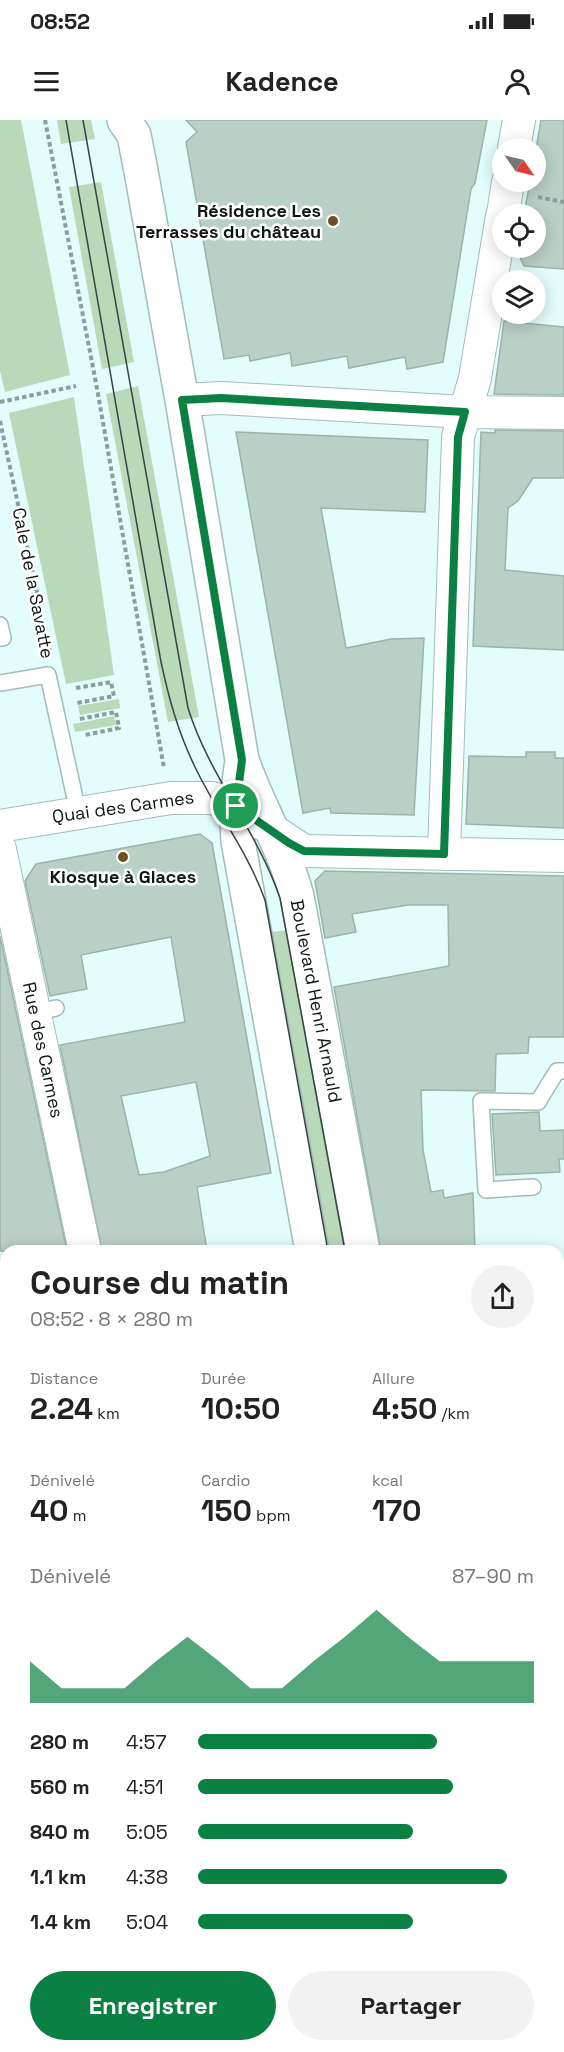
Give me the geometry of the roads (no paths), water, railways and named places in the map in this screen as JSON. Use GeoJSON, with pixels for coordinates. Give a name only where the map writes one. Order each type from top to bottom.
{"type":"FeatureCollection","features":[{"type":"Feature","properties":{"kind":"street","name":"Boulevard Henri Arnauld"},"geometry":{"type":"LineString","coordinates":[[124,120],[134,135],[182,400],[242,760],[272,832],[288,862],[297,896],[362,1245]]}},
{"type":"Feature","properties":{"kind":"street"},"geometry":{"type":"LineString","coordinates":[[516,138],[519,120]]}},
{"type":"Feature","properties":{"kind":"street"},"geometry":{"type":"LineString","coordinates":[[444,854],[458,437],[475,378],[496,258]]}},
{"type":"Feature","properties":{"kind":"street"},"geometry":{"type":"LineString","coordinates":[[182,400],[221,398],[465,412],[564,413]]}},
{"type":"Feature","properties":{"kind":"street","name":"Boulevard Henri Arnauld"},"geometry":{"type":"LineString","coordinates":[[242,760],[236,806],[238,841],[311,1245]]}},
{"type":"Feature","properties":{"kind":"street","name":"Quai des Carmes"},"geometry":{"type":"LineString","coordinates":[[0,826],[185,797],[236,806],[272,832],[304,851],[564,856]]}},
{"type":"Feature","properties":{"kind":"street","name":"Rue des Carmes"},"geometry":{"type":"LineString","coordinates":[[0,849],[45,1011],[84,1245]]}},
{"type":"Feature","properties":{"kind":"lane"},"geometry":{"type":"LineString","coordinates":[[0,625],[3,638],[0,638]]}},
{"type":"Feature","properties":{"kind":"lane","name":"Cale de la Savatte"},"geometry":{"type":"LineString","coordinates":[[0,683],[48,675],[78,812]]}},
{"type":"Feature","properties":{"kind":"lane"},"geometry":{"type":"LineString","coordinates":[[533,1187],[486,1190],[481,1101],[538,1102],[557,1071],[564,1071]]}},
{"type":"Feature","properties":{"kind":"tram line"},"geometry":{"type":"LineString","coordinates":[[66,120],[164,676],[189,754],[250,865],[265,900],[327,1245]]}},
{"type":"Feature","properties":{"kind":"tram line"},"geometry":{"type":"LineString","coordinates":[[83,120],[188,708],[208,757],[259,849],[280,898],[344,1245]]}},
{"type":"Feature","properties":{"kind":"place","name":"Résidence Les Terrasses du château"},"geometry":{"type":"Point","coordinates":[333,221]}},
{"type":"Feature","properties":{"kind":"place","name":"Kiosque à Glaces"},"geometry":{"type":"Point","coordinates":[123,857]}}]}
